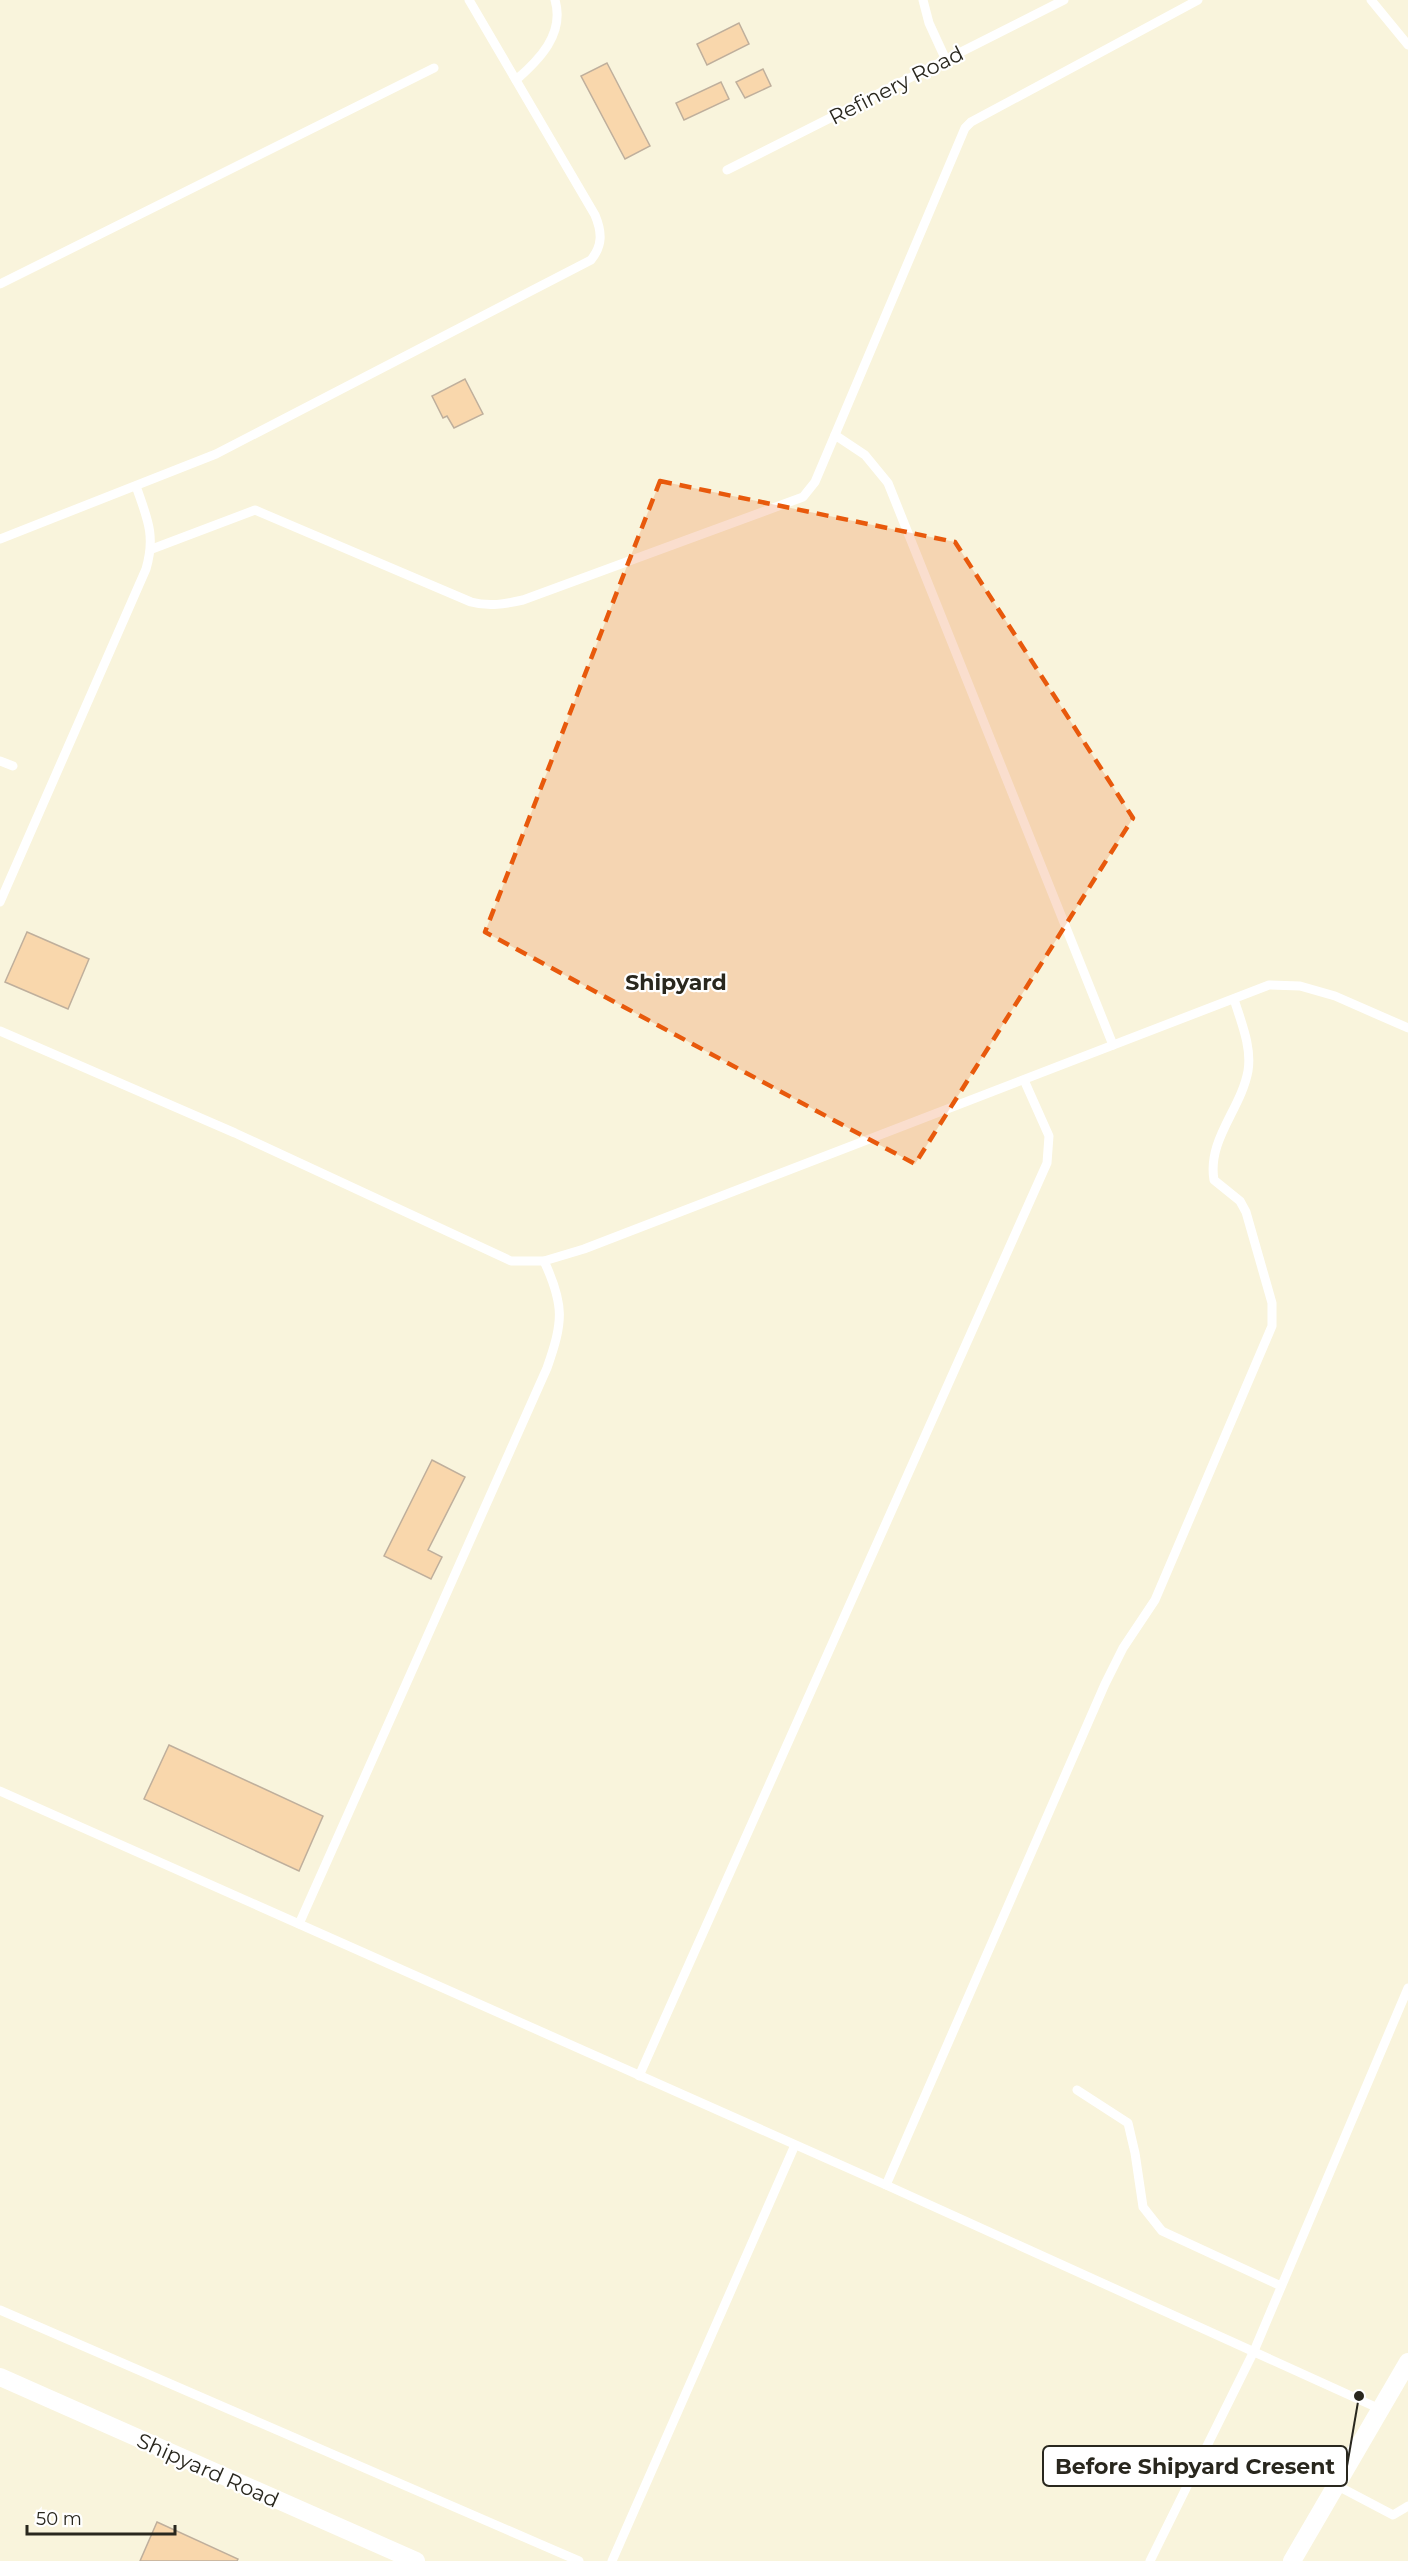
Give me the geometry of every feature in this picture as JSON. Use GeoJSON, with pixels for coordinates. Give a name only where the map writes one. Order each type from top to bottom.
{"type":"FeatureCollection","features":[{"type":"Feature","properties":{"kind":"street"},"geometry":{"type":"LineString","coordinates":[[1292,2561],[1408,2362]]}},
{"type":"Feature","properties":{"kind":"street","name":"Shipyard Road"},"geometry":{"type":"LineString","coordinates":[[0,2377],[416,2561]]}},
{"type":"Feature","properties":{"kind":"lane"},"geometry":{"type":"LineString","coordinates":[[0,538],[216,454],[591,260],[600,249],[600,227],[469,0]]}},
{"type":"Feature","properties":{"kind":"lane"},"geometry":{"type":"LineString","coordinates":[[516,80],[539,59],[552,41],[556,22],[555,0]]}},
{"type":"Feature","properties":{"kind":"lane"},"geometry":{"type":"LineString","coordinates":[[923,0],[929,23],[946,60]]}},
{"type":"Feature","properties":{"kind":"lane","name":"Refinery Road"},"geometry":{"type":"LineString","coordinates":[[727,170],[1064,0]]}},
{"type":"Feature","properties":{"kind":"lane"},"geometry":{"type":"LineString","coordinates":[[152,549],[255,510],[471,603],[483,606],[511,603],[803,497],[815,482],[964,128],[1198,0]]}},
{"type":"Feature","properties":{"kind":"lane"},"geometry":{"type":"LineString","coordinates":[[1371,0],[1408,45]]}},
{"type":"Feature","properties":{"kind":"lane"},"geometry":{"type":"LineString","coordinates":[[0,284],[434,68]]}},
{"type":"Feature","properties":{"kind":"lane"},"geometry":{"type":"LineString","coordinates":[[835,435],[865,455],[888,483],[1113,1046]]}},
{"type":"Feature","properties":{"kind":"lane"},"geometry":{"type":"LineString","coordinates":[[0,902],[146,569],[152,549],[151,531],[136,486]]}},
{"type":"Feature","properties":{"kind":"lane"},"geometry":{"type":"LineString","coordinates":[[0,761],[13,766]]}},
{"type":"Feature","properties":{"kind":"lane"},"geometry":{"type":"LineString","coordinates":[[0,1031],[235,1133],[511,1260],[544,1261],[584,1249],[1269,985],[1300,986],[1335,996],[1408,1028]]}},
{"type":"Feature","properties":{"kind":"lane"},"geometry":{"type":"LineString","coordinates":[[886,2185],[1105,1684],[1123,1648],[1155,1600],[1272,1326],[1272,1303],[1246,1212],[1240,1201],[1214,1180],[1211,1164],[1248,1072],[1248,1045],[1234,999]]}},
{"type":"Feature","properties":{"kind":"lane"},"geometry":{"type":"LineString","coordinates":[[639,2076],[1047,1163],[1049,1136],[1024,1080]]}},
{"type":"Feature","properties":{"kind":"lane"},"geometry":{"type":"LineString","coordinates":[[299,1924],[547,1368],[560,1331],[557,1290],[544,1261]]}},
{"type":"Feature","properties":{"kind":"lane"},"geometry":{"type":"LineString","coordinates":[[0,1791],[886,2185],[1380,2409]]}},
{"type":"Feature","properties":{"kind":"lane"},"geometry":{"type":"LineString","coordinates":[[1150,2561],[1254,2351],[1408,1988]]}},
{"type":"Feature","properties":{"kind":"lane"},"geometry":{"type":"LineString","coordinates":[[1077,2090],[1128,2122],[1136,2153],[1143,2207],[1162,2231],[1281,2286]]}},
{"type":"Feature","properties":{"kind":"lane"},"geometry":{"type":"LineString","coordinates":[[612,2561],[795,2145]]}},
{"type":"Feature","properties":{"kind":"lane"},"geometry":{"type":"LineString","coordinates":[[0,2310],[579,2561]]}},
{"type":"Feature","properties":{"kind":"lane"},"geometry":{"type":"LineString","coordinates":[[1336,2485],[1393,2515],[1408,2506]]}},
{"type":"Feature","properties":{"kind":"highlighted area"},"geometry":{"type":"Polygon","coordinates":[[[660,481],[955,542],[1133,818],[915,1164],[485,932],[660,481]]]}},
{"type":"Feature","properties":{"kind":"building"},"geometry":{"type":"Polygon","coordinates":[[[739,23],[749,44],[707,65],[697,44],[739,23]]]}},
{"type":"Feature","properties":{"kind":"building"},"geometry":{"type":"Polygon","coordinates":[[[607,63],[650,146],[625,159],[581,76],[607,63]]]}},
{"type":"Feature","properties":{"kind":"building"},"geometry":{"type":"Polygon","coordinates":[[[763,69],[771,86],[745,98],[736,82],[763,69]]]}},
{"type":"Feature","properties":{"kind":"building"},"geometry":{"type":"Polygon","coordinates":[[[721,82],[729,99],[684,120],[676,103],[721,82]]]}},
{"type":"Feature","properties":{"kind":"building"},"geometry":{"type":"Polygon","coordinates":[[[465,379],[483,414],[454,428],[447,416],[443,418],[432,396],[465,379]]]}},
{"type":"Feature","properties":{"kind":"building"},"geometry":{"type":"Polygon","coordinates":[[[27,932],[89,959],[68,1009],[5,982],[27,932]]]}},
{"type":"Feature","properties":{"kind":"building"},"geometry":{"type":"Polygon","coordinates":[[[432,1460],[465,1477],[428,1550],[442,1557],[431,1579],[384,1556],[432,1460]]]}},
{"type":"Feature","properties":{"kind":"building"},"geometry":{"type":"Polygon","coordinates":[[[169,1745],[323,1816],[299,1871],[144,1799],[169,1745]]]}},
{"type":"Feature","properties":{"kind":"building"},"geometry":{"type":"Polygon","coordinates":[[[157,2522],[238,2559],[237,2561],[140,2561],[157,2522]]]}},
{"type":"Feature","properties":{"kind":"place","name":"Before Shipyard Cresent"},"geometry":{"type":"Point","coordinates":[1359,2396]}},
{"type":"Feature","properties":{"kind":"district","name":"Shipyard"},"geometry":{"type":"Point","coordinates":[676,982]}}]}
